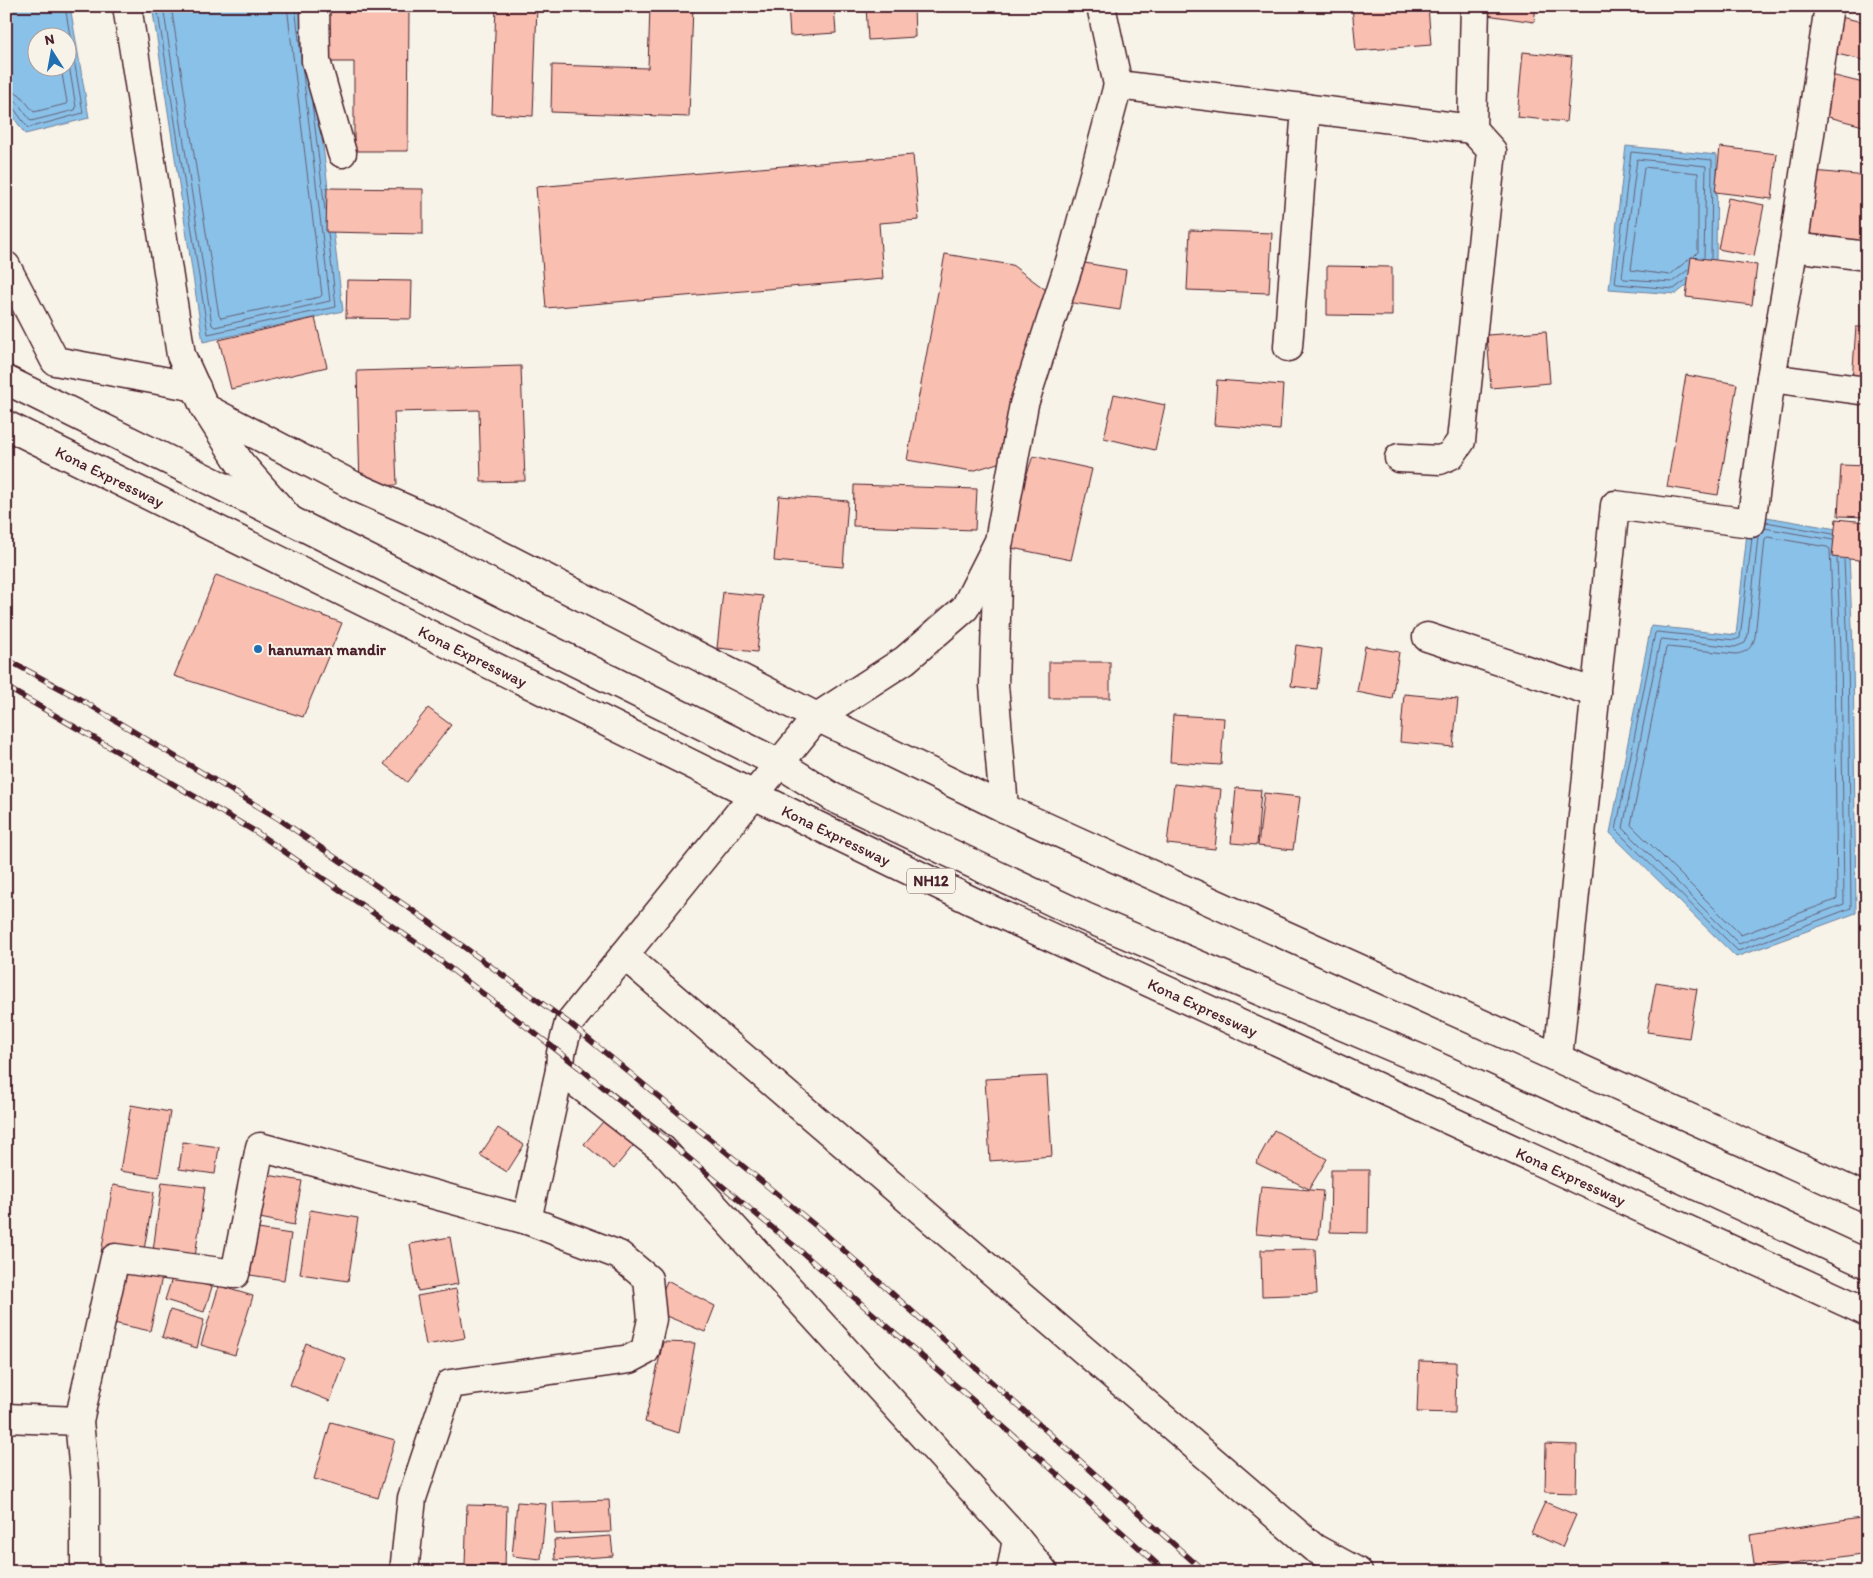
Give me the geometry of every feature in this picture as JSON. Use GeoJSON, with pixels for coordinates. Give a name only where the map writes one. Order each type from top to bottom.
{"type":"FeatureCollection","features":[{"type":"Feature","properties":{"kind":"main road"},"geometry":{"type":"LineString","coordinates":[[127,6],[181,355],[200,398],[240,463],[290,520]]}},
{"type":"Feature","properties":{"kind":"main road"},"geometry":{"type":"LineString","coordinates":[[315,6],[316,61],[342,153]]}},
{"type":"Feature","properties":{"kind":"main road"},"geometry":{"type":"LineString","coordinates":[[1004,808],[994,685],[999,542],[1024,404],[1074,248],[1118,85],[1102,6]]}},
{"type":"Feature","properties":{"kind":"main road"},"geometry":{"type":"LineString","coordinates":[[1472,129],[1475,6]]}},
{"type":"Feature","properties":{"kind":"main road"},"geometry":{"type":"LineString","coordinates":[[1558,1058],[1615,505],[1751,523],[1827,7]]}},
{"type":"Feature","properties":{"kind":"main road"},"geometry":{"type":"LineString","coordinates":[[1118,85],[1472,129],[1492,151],[1461,441],[1451,455],[1440,460],[1399,458]]}},
{"type":"Feature","properties":{"kind":"main road"},"geometry":{"type":"LineString","coordinates":[[1288,347],[1306,108]]}},
{"type":"Feature","properties":{"kind":"main road"},"geometry":{"type":"LineString","coordinates":[[1793,247],[1867,256]]}},
{"type":"Feature","properties":{"kind":"main road"},"geometry":{"type":"LineString","coordinates":[[6,266],[55,361],[200,398],[356,487],[438,523],[509,558],[817,717],[1004,808],[1867,1198]]}},
{"type":"Feature","properties":{"kind":"main road"},"geometry":{"type":"LineString","coordinates":[[1771,378],[1867,391]]}},
{"type":"Feature","properties":{"kind":"main road","name":"Kona Expressway"},"geometry":{"type":"LineString","coordinates":[[6,380],[780,764],[834,798],[1085,917],[1423,1060],[1867,1264]]}},
{"type":"Feature","properties":{"kind":"main road","name":"Kona Expressway"},"geometry":{"type":"LineString","coordinates":[[6,425],[754,795],[972,900],[1867,1312]]}},
{"type":"Feature","properties":{"kind":"main road"},"geometry":{"type":"LineString","coordinates":[[527,1220],[560,1070],[561,1053],[569,1023],[817,717],[905,660],[965,608],[999,542]]}},
{"type":"Feature","properties":{"kind":"main road"},"geometry":{"type":"LineString","coordinates":[[1427,637],[1596,693]]}},
{"type":"Feature","properties":{"kind":"main road"},"geometry":{"type":"LineString","coordinates":[[624,955],[1314,1548],[1358,1572]]}},
{"type":"Feature","properties":{"kind":"main road"},"geometry":{"type":"LineString","coordinates":[[560,1070],[662,1149],[1017,1539],[1044,1572]]}},
{"type":"Feature","properties":{"kind":"main road"},"geometry":{"type":"LineString","coordinates":[[85,1572],[84,1483],[79,1421],[115,1258],[235,1274],[260,1147],[527,1220],[619,1255],[648,1279],[652,1319],[645,1352],[630,1359],[450,1384],[412,1498],[404,1572]]}},
{"type":"Feature","properties":{"kind":"main road"},"geometry":{"type":"LineString","coordinates":[[6,1418],[79,1421]]}},
{"type":"Feature","properties":{"kind":"main road"},"geometry":{"type":"LineString","coordinates":[[1011,1572],[1017,1539]]}},
{"type":"Feature","properties":{"kind":"water"},"geometry":{"type":"Polygon","coordinates":[[[6,6],[70,6],[74,28],[28,28],[28,78],[78,78],[78,53],[89,118],[25,134],[6,106],[6,6]]]}},
{"type":"Feature","properties":{"kind":"water"},"geometry":{"type":"Polygon","coordinates":[[[152,6],[306,6],[343,311],[203,342],[152,6]]]}},
{"type":"Feature","properties":{"kind":"water"},"geometry":{"type":"Polygon","coordinates":[[[1626,146],[1717,155],[1716,262],[1676,294],[1609,289],[1626,146]]]}},
{"type":"Feature","properties":{"kind":"water"},"geometry":{"type":"Polygon","coordinates":[[[1749,514],[1848,531],[1853,649],[1856,913],[1736,957],[1610,833],[1651,626],[1736,635],[1749,514]]]}},
{"type":"Feature","properties":{"kind":"building"},"geometry":{"type":"Polygon","coordinates":[[[319,6],[409,6],[408,151],[354,151],[354,62],[319,62],[319,6]]]}},
{"type":"Feature","properties":{"kind":"building"},"geometry":{"type":"Polygon","coordinates":[[[496,6],[537,6],[533,116],[492,114],[496,6]]]}},
{"type":"Feature","properties":{"kind":"building"},"geometry":{"type":"Polygon","coordinates":[[[650,6],[693,6],[689,117],[551,112],[552,65],[648,68],[650,6]]]}},
{"type":"Feature","properties":{"kind":"building"},"geometry":{"type":"Polygon","coordinates":[[[788,6],[834,6],[836,33],[790,36],[788,6]]]}},
{"type":"Feature","properties":{"kind":"building"},"geometry":{"type":"Polygon","coordinates":[[[866,6],[914,6],[915,37],[868,40],[866,6]]]}},
{"type":"Feature","properties":{"kind":"building"},"geometry":{"type":"Polygon","coordinates":[[[1352,6],[1428,6],[1431,45],[1356,51],[1352,6]]]}},
{"type":"Feature","properties":{"kind":"building"},"geometry":{"type":"Polygon","coordinates":[[[1489,6],[1536,6],[1534,22],[1487,15],[1489,6]]]}},
{"type":"Feature","properties":{"kind":"building"},"geometry":{"type":"Polygon","coordinates":[[[1836,16],[1867,23],[1867,61],[1828,52],[1836,16]]]}},
{"type":"Feature","properties":{"kind":"building"},"geometry":{"type":"Polygon","coordinates":[[[1523,52],[1572,57],[1566,122],[1517,117],[1523,52]]]}},
{"type":"Feature","properties":{"kind":"building"},"geometry":{"type":"Polygon","coordinates":[[[1831,75],[1867,84],[1867,127],[1821,115],[1831,75]]]}},
{"type":"Feature","properties":{"kind":"building"},"geometry":{"type":"Polygon","coordinates":[[[1720,147],[1777,154],[1772,199],[1715,192],[1720,147]]]}},
{"type":"Feature","properties":{"kind":"building"},"geometry":{"type":"Polygon","coordinates":[[[913,155],[919,220],[879,223],[883,279],[546,308],[536,187],[913,155]]]}},
{"type":"Feature","properties":{"kind":"building"},"geometry":{"type":"Polygon","coordinates":[[[1813,171],[1867,176],[1867,242],[1804,233],[1813,171]]]}},
{"type":"Feature","properties":{"kind":"building"},"geometry":{"type":"Polygon","coordinates":[[[327,188],[423,189],[423,234],[326,232],[327,188]]]}},
{"type":"Feature","properties":{"kind":"building"},"geometry":{"type":"Polygon","coordinates":[[[1728,198],[1764,205],[1754,256],[1718,249],[1728,198]]]}},
{"type":"Feature","properties":{"kind":"building"},"geometry":{"type":"Polygon","coordinates":[[[1190,230],[1272,233],[1269,293],[1187,290],[1190,230]]]}},
{"type":"Feature","properties":{"kind":"building"},"geometry":{"type":"Polygon","coordinates":[[[945,254],[1012,265],[1046,290],[1014,458],[972,471],[907,460],[945,254]]]}},
{"type":"Feature","properties":{"kind":"building"},"geometry":{"type":"Polygon","coordinates":[[[1691,257],[1757,265],[1752,305],[1686,297],[1691,257]]]}},
{"type":"Feature","properties":{"kind":"building"},"geometry":{"type":"Polygon","coordinates":[[[1073,261],[1126,270],[1120,310],[1067,302],[1073,261]]]}},
{"type":"Feature","properties":{"kind":"building"},"geometry":{"type":"Polygon","coordinates":[[[1327,266],[1392,267],[1392,316],[1327,315],[1327,266]]]}},
{"type":"Feature","properties":{"kind":"building"},"geometry":{"type":"Polygon","coordinates":[[[347,280],[412,281],[411,319],[346,318],[347,280]]]}},
{"type":"Feature","properties":{"kind":"building"},"geometry":{"type":"Polygon","coordinates":[[[1867,284],[1867,316],[1864,316],[1867,284]]]}},
{"type":"Feature","properties":{"kind":"building"},"geometry":{"type":"Polygon","coordinates":[[[315,318],[327,367],[231,389],[219,340],[315,318]]]}},
{"type":"Feature","properties":{"kind":"building"},"geometry":{"type":"Polygon","coordinates":[[[1856,327],[1867,327],[1867,382],[1852,381],[1856,327]]]}},
{"type":"Feature","properties":{"kind":"building"},"geometry":{"type":"Polygon","coordinates":[[[1546,331],[1550,383],[1491,388],[1487,335],[1546,331]]]}},
{"type":"Feature","properties":{"kind":"building"},"geometry":{"type":"Polygon","coordinates":[[[521,366],[525,481],[481,482],[479,410],[394,412],[397,485],[360,487],[357,371],[521,366]]]}},
{"type":"Feature","properties":{"kind":"building"},"geometry":{"type":"Polygon","coordinates":[[[1686,375],[1737,384],[1718,495],[1667,487],[1686,375]]]}},
{"type":"Feature","properties":{"kind":"building"},"geometry":{"type":"Polygon","coordinates":[[[1217,380],[1283,385],[1280,430],[1214,425],[1217,380]]]}},
{"type":"Feature","properties":{"kind":"building"},"geometry":{"type":"Polygon","coordinates":[[[1114,394],[1165,405],[1155,450],[1104,438],[1114,394]]]}},
{"type":"Feature","properties":{"kind":"building"},"geometry":{"type":"Polygon","coordinates":[[[1033,456],[1092,469],[1071,560],[1002,546],[1033,456]]]}},
{"type":"Feature","properties":{"kind":"building"},"geometry":{"type":"Polygon","coordinates":[[[1841,465],[1867,466],[1867,517],[1838,516],[1841,465]]]}},
{"type":"Feature","properties":{"kind":"building"},"geometry":{"type":"Polygon","coordinates":[[[854,485],[977,489],[975,530],[853,526],[854,485]]]}},
{"type":"Feature","properties":{"kind":"building"},"geometry":{"type":"Polygon","coordinates":[[[779,496],[848,501],[843,567],[774,561],[779,496]]]}},
{"type":"Feature","properties":{"kind":"building"},"geometry":{"type":"Polygon","coordinates":[[[1836,519],[1867,522],[1867,561],[1832,557],[1836,519]]]}},
{"type":"Feature","properties":{"kind":"building","name":"hanuman mandir"},"geometry":{"type":"Polygon","coordinates":[[[216,575],[342,623],[303,717],[174,676],[216,575]]]}},
{"type":"Feature","properties":{"kind":"building"},"geometry":{"type":"Polygon","coordinates":[[[723,592],[763,596],[757,652],[717,648],[723,592]]]}},
{"type":"Feature","properties":{"kind":"building"},"geometry":{"type":"Polygon","coordinates":[[[1296,645],[1322,649],[1317,689],[1291,686],[1296,645]]]}},
{"type":"Feature","properties":{"kind":"building"},"geometry":{"type":"Polygon","coordinates":[[[1365,646],[1399,652],[1392,699],[1357,692],[1365,646]]]}},
{"type":"Feature","properties":{"kind":"building"},"geometry":{"type":"Polygon","coordinates":[[[1049,662],[1110,662],[1110,698],[1049,698],[1049,662]]]}},
{"type":"Feature","properties":{"kind":"building"},"geometry":{"type":"Polygon","coordinates":[[[1404,694],[1458,699],[1453,747],[1400,742],[1404,694]]]}},
{"type":"Feature","properties":{"kind":"building"},"geometry":{"type":"Polygon","coordinates":[[[428,708],[451,725],[407,782],[384,764],[428,708]]]}},
{"type":"Feature","properties":{"kind":"building"},"geometry":{"type":"Polygon","coordinates":[[[1173,715],[1224,718],[1221,765],[1170,762],[1173,715]]]}},
{"type":"Feature","properties":{"kind":"building"},"geometry":{"type":"Polygon","coordinates":[[[1174,784],[1221,789],[1215,849],[1167,844],[1174,784]]]}},
{"type":"Feature","properties":{"kind":"building"},"geometry":{"type":"Polygon","coordinates":[[[1236,788],[1261,790],[1257,845],[1231,843],[1236,788]]]}},
{"type":"Feature","properties":{"kind":"building"},"geometry":{"type":"Polygon","coordinates":[[[1264,793],[1300,797],[1293,850],[1258,846],[1264,793]]]}},
{"type":"Feature","properties":{"kind":"building"},"geometry":{"type":"Polygon","coordinates":[[[1656,982],[1697,989],[1689,1038],[1647,1032],[1656,982]]]}},
{"type":"Feature","properties":{"kind":"building"},"geometry":{"type":"Polygon","coordinates":[[[1047,1076],[1052,1156],[990,1161],[985,1079],[1047,1076]]]}},
{"type":"Feature","properties":{"kind":"building"},"geometry":{"type":"Polygon","coordinates":[[[131,1105],[170,1112],[159,1177],[120,1171],[131,1105]]]}},
{"type":"Feature","properties":{"kind":"building"},"geometry":{"type":"Polygon","coordinates":[[[607,1117],[637,1141],[614,1169],[584,1144],[607,1117]]]}},
{"type":"Feature","properties":{"kind":"building"},"geometry":{"type":"Polygon","coordinates":[[[498,1128],[524,1145],[507,1172],[480,1155],[498,1128]]]}},
{"type":"Feature","properties":{"kind":"building"},"geometry":{"type":"Polygon","coordinates":[[[1274,1130],[1327,1159],[1309,1189],[1256,1163],[1274,1130]]]}},
{"type":"Feature","properties":{"kind":"building"},"geometry":{"type":"Polygon","coordinates":[[[183,1142],[219,1147],[215,1174],[179,1169],[183,1142]]]}},
{"type":"Feature","properties":{"kind":"building"},"geometry":{"type":"Polygon","coordinates":[[[1331,1170],[1369,1170],[1368,1233],[1330,1232],[1331,1170]]]}},
{"type":"Feature","properties":{"kind":"building"},"geometry":{"type":"Polygon","coordinates":[[[268,1175],[302,1181],[294,1225],[260,1218],[268,1175]]]}},
{"type":"Feature","properties":{"kind":"building"},"geometry":{"type":"Polygon","coordinates":[[[162,1182],[205,1187],[194,1264],[152,1259],[162,1182]]]}},
{"type":"Feature","properties":{"kind":"building"},"geometry":{"type":"Polygon","coordinates":[[[113,1185],[154,1192],[142,1261],[101,1253],[113,1185]]]}},
{"type":"Feature","properties":{"kind":"building"},"geometry":{"type":"Polygon","coordinates":[[[1261,1186],[1323,1191],[1318,1239],[1256,1234],[1261,1186]]]}},
{"type":"Feature","properties":{"kind":"building"},"geometry":{"type":"Polygon","coordinates":[[[310,1210],[358,1218],[348,1281],[300,1274],[310,1210]]]}},
{"type":"Feature","properties":{"kind":"building"},"geometry":{"type":"Polygon","coordinates":[[[258,1229],[291,1234],[284,1280],[250,1275],[258,1229]]]}},
{"type":"Feature","properties":{"kind":"building"},"geometry":{"type":"Polygon","coordinates":[[[450,1237],[458,1284],[418,1291],[410,1244],[450,1237]]]}},
{"type":"Feature","properties":{"kind":"building"},"geometry":{"type":"Polygon","coordinates":[[[1315,1249],[1317,1294],[1262,1296],[1261,1250],[1315,1249]]]}},
{"type":"Feature","properties":{"kind":"building"},"geometry":{"type":"Polygon","coordinates":[[[121,1268],[162,1277],[150,1331],[109,1322],[121,1268]]]}},
{"type":"Feature","properties":{"kind":"building"},"geometry":{"type":"Polygon","coordinates":[[[173,1275],[212,1287],[204,1312],[165,1300],[173,1275]]]}},
{"type":"Feature","properties":{"kind":"building"},"geometry":{"type":"Polygon","coordinates":[[[667,1281],[715,1306],[705,1332],[654,1311],[667,1281]]]}},
{"type":"Feature","properties":{"kind":"building"},"geometry":{"type":"Polygon","coordinates":[[[219,1286],[253,1296],[235,1355],[201,1345],[219,1286]]]}},
{"type":"Feature","properties":{"kind":"building"},"geometry":{"type":"Polygon","coordinates":[[[456,1289],[465,1338],[426,1345],[417,1296],[456,1289]]]}},
{"type":"Feature","properties":{"kind":"building"},"geometry":{"type":"Polygon","coordinates":[[[170,1310],[204,1320],[197,1348],[162,1337],[170,1310]]]}},
{"type":"Feature","properties":{"kind":"building"},"geometry":{"type":"Polygon","coordinates":[[[663,1342],[695,1343],[679,1433],[645,1422],[663,1342]]]}},
{"type":"Feature","properties":{"kind":"building"},"geometry":{"type":"Polygon","coordinates":[[[306,1343],[346,1359],[330,1401],[290,1385],[306,1343]]]}},
{"type":"Feature","properties":{"kind":"building"},"geometry":{"type":"Polygon","coordinates":[[[1419,1361],[1456,1362],[1455,1413],[1417,1412],[1419,1361]]]}},
{"type":"Feature","properties":{"kind":"building"},"geometry":{"type":"Polygon","coordinates":[[[331,1422],[395,1440],[378,1498],[314,1479],[331,1422]]]}},
{"type":"Feature","properties":{"kind":"building"},"geometry":{"type":"Polygon","coordinates":[[[1546,1444],[1577,1445],[1576,1493],[1545,1492],[1546,1444]]]}},
{"type":"Feature","properties":{"kind":"building"},"geometry":{"type":"Polygon","coordinates":[[[609,1500],[611,1532],[555,1534],[553,1502],[609,1500]]]}},
{"type":"Feature","properties":{"kind":"building"},"geometry":{"type":"Polygon","coordinates":[[[517,1502],[546,1504],[541,1559],[512,1556],[517,1502]]]}},
{"type":"Feature","properties":{"kind":"building"},"geometry":{"type":"Polygon","coordinates":[[[1545,1502],[1576,1515],[1562,1547],[1531,1533],[1545,1502]]]}},
{"type":"Feature","properties":{"kind":"building"},"geometry":{"type":"Polygon","coordinates":[[[467,1505],[507,1506],[505,1566],[465,1565],[467,1505]]]}},
{"type":"Feature","properties":{"kind":"building"},"geometry":{"type":"Polygon","coordinates":[[[1867,1517],[1867,1553],[1755,1570],[1750,1535],[1867,1517]]]}},
{"type":"Feature","properties":{"kind":"building"},"geometry":{"type":"Polygon","coordinates":[[[611,1536],[613,1556],[555,1560],[554,1540],[611,1536]]]}},
{"type":"Feature","properties":{"kind":"railway"},"geometry":{"type":"LineString","coordinates":[[6,659],[78,698],[279,819],[428,921],[569,1023],[822,1231],[1205,1572]]}},
{"type":"Feature","properties":{"kind":"railway"},"geometry":{"type":"LineString","coordinates":[[6,687],[256,832],[421,946],[580,1068],[797,1248],[1037,1456],[1166,1572]]}},
{"type":"Feature","properties":{"kind":"place","name":"hanuman mandir"},"geometry":{"type":"Point","coordinates":[258,649]}}]}
